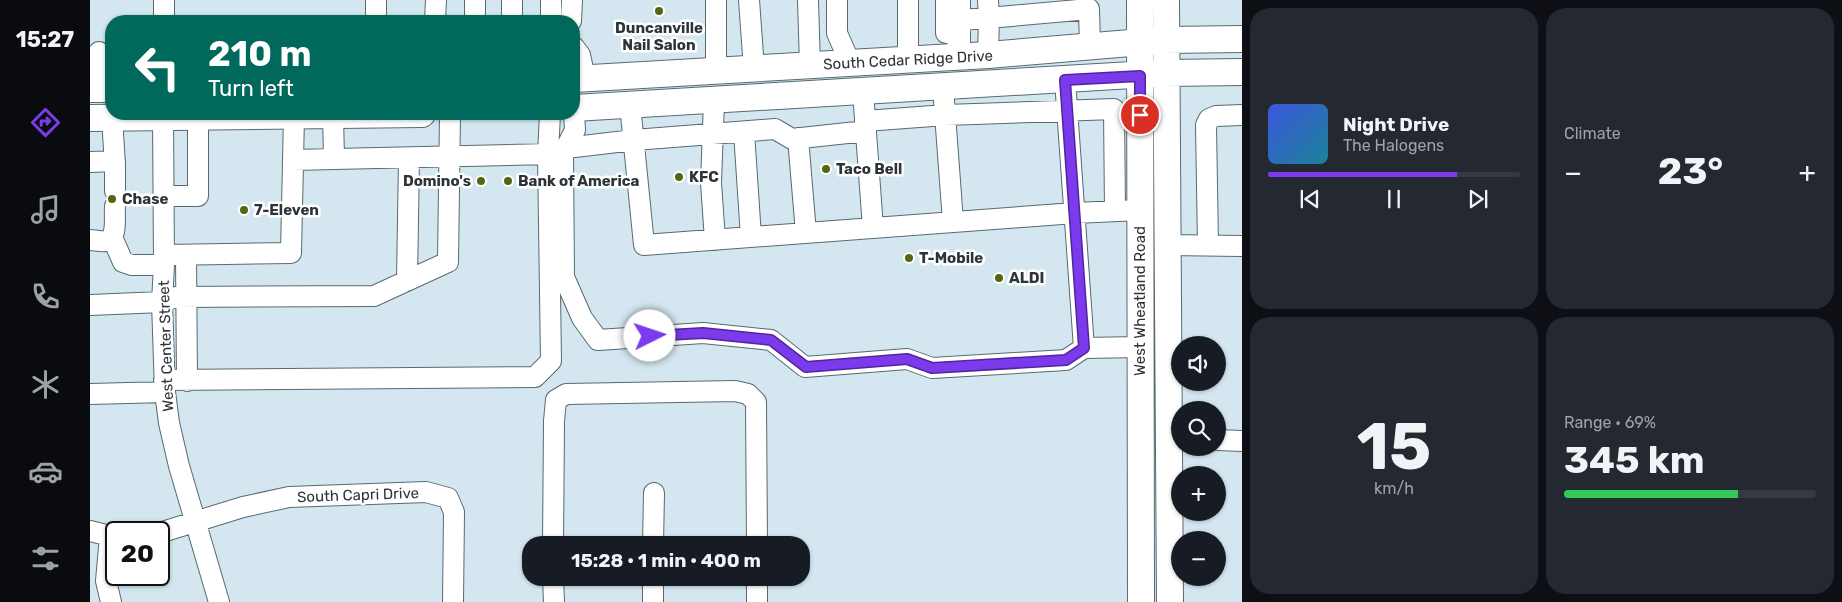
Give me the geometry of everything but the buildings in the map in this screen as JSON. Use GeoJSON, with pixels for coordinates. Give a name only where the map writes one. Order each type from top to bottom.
{"type":"FeatureCollection","features":[{"type":"Feature","properties":{"kind":"main road","name":"West Wheatland Road"},"geometry":{"type":"LineString","coordinates":[[1140,0],[1140,76],[1128,210],[1140,295],[1141,602]]}},
{"type":"Feature","properties":{"kind":"main road","name":"West Wheatland Road"},"geometry":{"type":"LineString","coordinates":[[1166,0],[1167,245],[1173,401]]}},
{"type":"Feature","properties":{"kind":"main road","name":"South Cedar Ridge Drive"},"geometry":{"type":"LineString","coordinates":[[580,65],[716,72],[908,59],[951,58],[1166,40],[1242,39]]}},
{"type":"Feature","properties":{"kind":"main road"},"geometry":{"type":"LineString","coordinates":[[943,87],[951,58]]}},
{"type":"Feature","properties":{"kind":"main road"},"geometry":{"type":"LineString","coordinates":[[714,101],[716,72]]}},
{"type":"Feature","properties":{"kind":"main road","name":"South Cedar Ridge Drive"},"geometry":{"type":"LineString","coordinates":[[580,108],[1166,74],[1242,72]]}},
{"type":"Feature","properties":{"kind":"main road"},"geometry":{"type":"LineString","coordinates":[[1140,295],[1151,276],[1161,252],[1167,245]]}},
{"type":"Feature","properties":{"kind":"main road","name":"West Wheatland Road"},"geometry":{"type":"LineString","coordinates":[[1170,602],[1174,456]]}},
{"type":"Feature","properties":{"kind":"street"},"geometry":{"type":"LineString","coordinates":[[164,0],[164,15]]}},
{"type":"Feature","properties":{"kind":"street"},"geometry":{"type":"LineString","coordinates":[[376,0],[376,15]]}},
{"type":"Feature","properties":{"kind":"street"},"geometry":{"type":"LineString","coordinates":[[435,15],[436,0]]}},
{"type":"Feature","properties":{"kind":"street"},"geometry":{"type":"LineString","coordinates":[[475,0],[475,15]]}},
{"type":"Feature","properties":{"kind":"street"},"geometry":{"type":"LineString","coordinates":[[512,0],[512,15]]}},
{"type":"Feature","properties":{"kind":"street"},"geometry":{"type":"LineString","coordinates":[[551,15],[552,0]]}},
{"type":"Feature","properties":{"kind":"street"},"geometry":{"type":"LineString","coordinates":[[571,15],[572,0]]}},
{"type":"Feature","properties":{"kind":"street"},"geometry":{"type":"LineString","coordinates":[[716,0],[716,72]]}},
{"type":"Feature","properties":{"kind":"street"},"geometry":{"type":"LineString","coordinates":[[749,0],[754,69]]}},
{"type":"Feature","properties":{"kind":"street"},"geometry":{"type":"LineString","coordinates":[[808,0],[810,66]]}},
{"type":"Feature","properties":{"kind":"street"},"geometry":{"type":"LineString","coordinates":[[837,0],[837,33],[850,63]]}},
{"type":"Feature","properties":{"kind":"street"},"geometry":{"type":"LineString","coordinates":[[908,0],[908,59]]}},
{"type":"Feature","properties":{"kind":"street"},"geometry":{"type":"LineString","coordinates":[[946,0],[946,41],[951,58]]}},
{"type":"Feature","properties":{"kind":"street"},"geometry":{"type":"LineString","coordinates":[[951,58],[960,42],[960,0]]}},
{"type":"Feature","properties":{"kind":"street"},"geometry":{"type":"LineString","coordinates":[[960,20],[988,9],[1089,9],[1090,47]]}},
{"type":"Feature","properties":{"kind":"street"},"geometry":{"type":"LineString","coordinates":[[988,9],[988,55]]}},
{"type":"Feature","properties":{"kind":"street"},"geometry":{"type":"LineString","coordinates":[[100,52],[100,89]]}},
{"type":"Feature","properties":{"kind":"street"},"geometry":{"type":"LineString","coordinates":[[1065,80],[1076,213],[1084,348]]}},
{"type":"Feature","properties":{"kind":"street"},"geometry":{"type":"LineString","coordinates":[[943,87],[954,222]]}},
{"type":"Feature","properties":{"kind":"street"},"geometry":{"type":"LineString","coordinates":[[863,92],[873,228]]}},
{"type":"Feature","properties":{"kind":"street"},"geometry":{"type":"LineString","coordinates":[[714,101],[711,183],[715,240]]}},
{"type":"Feature","properties":{"kind":"street"},"geometry":{"type":"LineString","coordinates":[[293,160],[450,158],[557,151],[634,140],[775,129],[792,139],[865,126],[946,116],[1114,109],[1128,210],[644,245],[634,140],[630,105]]}},
{"type":"Feature","properties":{"kind":"street"},"geometry":{"type":"LineString","coordinates":[[1208,246],[1206,125],[1209,119],[1216,116],[1242,115]]}},
{"type":"Feature","properties":{"kind":"street"},"geometry":{"type":"LineString","coordinates":[[90,240],[107,241],[112,238],[114,232],[115,161],[101,118]]}},
{"type":"Feature","properties":{"kind":"street","name":"West Center Street"},"geometry":{"type":"LineString","coordinates":[[163,120],[164,260],[162,302],[164,386],[178,466],[219,602]]}},
{"type":"Feature","properties":{"kind":"street"},"geometry":{"type":"LineString","coordinates":[[164,196],[198,196],[198,120]]}},
{"type":"Feature","properties":{"kind":"street"},"geometry":{"type":"LineString","coordinates":[[112,238],[123,262],[132,265],[186,254],[291,253],[294,120]]}},
{"type":"Feature","properties":{"kind":"street"},"geometry":{"type":"LineString","coordinates":[[333,120],[334,159]]}},
{"type":"Feature","properties":{"kind":"street"},"geometry":{"type":"LineString","coordinates":[[90,305],[162,302],[176,297],[374,296],[448,262],[450,120]]}},
{"type":"Feature","properties":{"kind":"street"},"geometry":{"type":"LineString","coordinates":[[90,394],[164,386],[187,381],[535,377],[551,360],[557,151],[551,120]]}},
{"type":"Feature","properties":{"kind":"street"},"geometry":{"type":"LineString","coordinates":[[557,151],[575,130],[574,120]]}},
{"type":"Feature","properties":{"kind":"street"},"geometry":{"type":"LineString","coordinates":[[744,132],[751,237]]}},
{"type":"Feature","properties":{"kind":"street"},"geometry":{"type":"LineString","coordinates":[[798,138],[806,233]]}},
{"type":"Feature","properties":{"kind":"street"},"geometry":{"type":"LineString","coordinates":[[557,151],[563,154],[564,277],[582,318],[598,340],[703,333],[771,340],[806,367],[907,359],[932,368],[1066,360],[1084,348],[1140,347]]}},
{"type":"Feature","properties":{"kind":"street"},"geometry":{"type":"LineString","coordinates":[[407,281],[409,158]]}},
{"type":"Feature","properties":{"kind":"street"},"geometry":{"type":"LineString","coordinates":[[90,162],[115,161]]}},
{"type":"Feature","properties":{"kind":"street"},"geometry":{"type":"LineString","coordinates":[[1167,245],[1242,246]]}},
{"type":"Feature","properties":{"kind":"street"},"geometry":{"type":"LineString","coordinates":[[186,254],[187,381]]}},
{"type":"Feature","properties":{"kind":"street"},"geometry":{"type":"LineString","coordinates":[[553,536],[554,421],[556,400],[566,394],[735,391],[748,394],[756,402],[757,536]]}},
{"type":"Feature","properties":{"kind":"street"},"geometry":{"type":"LineString","coordinates":[[1141,440],[1171,440]]}},
{"type":"Feature","properties":{"kind":"street"},"geometry":{"type":"LineString","coordinates":[[1226,440],[1242,441]]}},
{"type":"Feature","properties":{"kind":"street","name":"South Capri Drive"},"geometry":{"type":"LineString","coordinates":[[195,521],[243,507],[289,498],[426,492],[448,498],[454,512],[453,602]]}},
{"type":"Feature","properties":{"kind":"street"},"geometry":{"type":"LineString","coordinates":[[653,536],[654,493]]}},
{"type":"Feature","properties":{"kind":"street"},"geometry":{"type":"LineString","coordinates":[[170,529],[195,521]]}},
{"type":"Feature","properties":{"kind":"street"},"geometry":{"type":"LineString","coordinates":[[90,531],[105,534]]}},
{"type":"Feature","properties":{"kind":"street"},"geometry":{"type":"LineString","coordinates":[[107,586],[111,602]]}},
{"type":"Feature","properties":{"kind":"street"},"geometry":{"type":"LineString","coordinates":[[553,586],[554,602]]}},
{"type":"Feature","properties":{"kind":"street"},"geometry":{"type":"LineString","coordinates":[[653,586],[653,602]]}},
{"type":"Feature","properties":{"kind":"street"},"geometry":{"type":"LineString","coordinates":[[757,586],[757,602]]}},
{"type":"Feature","properties":{"kind":"place","name":"Duncanville Nail Salon"},"geometry":{"type":"Point","coordinates":[659,11]}},
{"type":"Feature","properties":{"kind":"place","name":"Taco Bell"},"geometry":{"type":"Point","coordinates":[826,169]}},
{"type":"Feature","properties":{"kind":"place","name":"KFC"},"geometry":{"type":"Point","coordinates":[679,177]}},
{"type":"Feature","properties":{"kind":"place","name":"Domino's"},"geometry":{"type":"Point","coordinates":[481,181]}},
{"type":"Feature","properties":{"kind":"place","name":"Bank of America"},"geometry":{"type":"Point","coordinates":[508,181]}},
{"type":"Feature","properties":{"kind":"place","name":"Chase"},"geometry":{"type":"Point","coordinates":[112,199]}},
{"type":"Feature","properties":{"kind":"place","name":"7-Eleven"},"geometry":{"type":"Point","coordinates":[244,210]}},
{"type":"Feature","properties":{"kind":"place","name":"T-Mobile"},"geometry":{"type":"Point","coordinates":[909,258]}},
{"type":"Feature","properties":{"kind":"place","name":"ALDI"},"geometry":{"type":"Point","coordinates":[999,278]}},
{"type":"Feature","properties":{"kind":"route"},"geometry":{"type":"LineString","coordinates":[[650,336],[703,333],[771,340],[806,367],[907,359],[932,368],[1066,360],[1084,348],[1076,213],[1065,80],[1140,76],[1140,115]]}}]}
